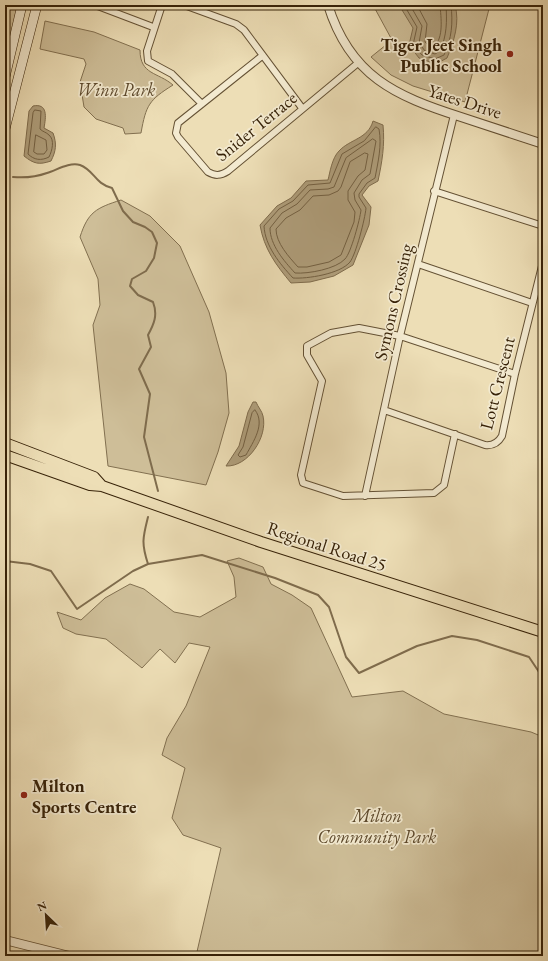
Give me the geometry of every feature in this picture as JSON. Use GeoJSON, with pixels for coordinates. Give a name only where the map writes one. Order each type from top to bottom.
{"type":"FeatureCollection","features":[{"type":"Feature","properties":{"kind":"main road"},"geometry":{"type":"LineString","coordinates":[[5,77],[22,5]]}},
{"type":"Feature","properties":{"kind":"main road"},"geometry":{"type":"LineString","coordinates":[[5,129],[37,5]]}},
{"type":"Feature","properties":{"kind":"main road","name":"Regional Road 25"},"geometry":{"type":"LineString","coordinates":[[5,443],[94,478],[102,486]]}},
{"type":"Feature","properties":{"kind":"main road","name":"Regional Road 25"},"geometry":{"type":"LineString","coordinates":[[5,455],[90,485],[102,486],[261,542],[543,632]]}},
{"type":"Feature","properties":{"kind":"street"},"geometry":{"type":"LineString","coordinates":[[94,5],[153,27]]}},
{"type":"Feature","properties":{"kind":"street"},"geometry":{"type":"LineString","coordinates":[[162,5],[153,27],[147,51],[148,61],[172,74],[202,104]]}},
{"type":"Feature","properties":{"kind":"street"},"geometry":{"type":"LineString","coordinates":[[184,5],[236,24],[250,36],[262,56],[302,108]]}},
{"type":"Feature","properties":{"kind":"street","name":"Yates Drive"},"geometry":{"type":"LineString","coordinates":[[328,5],[334,26],[344,44],[358,63],[376,79],[405,97],[454,115],[543,144]]}},
{"type":"Feature","properties":{"kind":"street","name":"Snider Terrace"},"geometry":{"type":"LineString","coordinates":[[262,56],[178,123],[176,132],[178,137],[208,172],[218,176],[228,171],[358,63]]}},
{"type":"Feature","properties":{"kind":"street","name":"Symons Crossing"},"geometry":{"type":"LineString","coordinates":[[365,496],[400,336],[434,191],[454,115]]}},
{"type":"Feature","properties":{"kind":"street"},"geometry":{"type":"LineString","coordinates":[[434,191],[543,226]]}},
{"type":"Feature","properties":{"kind":"street","name":"Lott Crescent"},"geometry":{"type":"LineString","coordinates":[[384,410],[485,445],[491,445],[499,441],[502,436],[515,374],[543,262]]}},
{"type":"Feature","properties":{"kind":"street"},"geometry":{"type":"LineString","coordinates":[[418,264],[532,303]]}},
{"type":"Feature","properties":{"kind":"street"},"geometry":{"type":"LineString","coordinates":[[455,434],[442,488],[427,493],[343,496],[302,481],[301,475],[322,381],[306,350],[311,342],[331,333],[358,328],[400,336],[515,374]]}},
{"type":"Feature","properties":{"kind":"street"},"geometry":{"type":"LineString","coordinates":[[5,940],[69,956]]}},
{"type":"Feature","properties":{"kind":"green space"},"geometry":{"type":"Polygon","coordinates":[[[6,5],[24,5],[5,86],[5,8],[6,5]]]}},
{"type":"Feature","properties":{"kind":"green space"},"geometry":{"type":"Polygon","coordinates":[[[373,5],[490,5],[465,102],[413,86],[391,75],[371,57],[392,40],[373,5]]]}},
{"type":"Feature","properties":{"kind":"green space","name":"Winn Park"},"geometry":{"type":"Polygon","coordinates":[[[45,21],[94,32],[140,50],[141,58],[146,69],[173,85],[154,99],[150,104],[147,109],[141,133],[125,134],[123,128],[96,119],[84,107],[80,82],[86,64],[84,59],[40,49],[45,21]]]}},
{"type":"Feature","properties":{"kind":"green space"},"geometry":{"type":"Polygon","coordinates":[[[121,200],[150,216],[180,246],[209,312],[226,373],[229,413],[218,452],[206,485],[108,466],[93,325],[100,305],[98,279],[80,237],[86,222],[94,212],[121,200]]]}},
{"type":"Feature","properties":{"kind":"green space","name":"Milton Community Park"},"geometry":{"type":"Polygon","coordinates":[[[239,558],[263,567],[271,584],[292,595],[311,608],[352,697],[403,691],[444,714],[531,732],[543,737],[543,956],[196,956],[221,848],[183,835],[172,818],[185,768],[162,755],[167,738],[186,706],[210,647],[189,643],[175,663],[160,649],[142,668],[106,639],[76,634],[63,628],[57,612],[81,620],[105,598],[130,584],[144,589],[174,612],[200,617],[236,597],[234,577],[227,561],[239,558]]]}},
{"type":"Feature","properties":{"kind":"water"},"geometry":{"type":"Polygon","coordinates":[[[399,5],[455,5],[457,25],[447,58],[436,64],[419,58],[409,45],[413,28],[399,5]]]}},
{"type":"Feature","properties":{"kind":"water"},"geometry":{"type":"Polygon","coordinates":[[[33,106],[38,106],[44,109],[44,128],[53,133],[55,147],[51,161],[37,163],[24,156],[29,111],[33,106]]]}},
{"type":"Feature","properties":{"kind":"water"},"geometry":{"type":"Polygon","coordinates":[[[373,121],[383,125],[384,140],[382,160],[378,181],[369,186],[362,195],[371,207],[369,225],[353,265],[334,276],[310,282],[291,283],[271,256],[264,242],[260,225],[277,206],[291,198],[306,181],[328,180],[335,157],[339,151],[367,132],[373,121]]]}},
{"type":"Feature","properties":{"kind":"water"},"geometry":{"type":"Polygon","coordinates":[[[253,402],[256,402],[263,416],[264,424],[259,441],[255,449],[242,462],[226,466],[239,446],[248,412],[253,402]]]}},
{"type":"Feature","properties":{"kind":"waterway"},"geometry":{"type":"LineString","coordinates":[[13,177],[35,176],[67,165],[80,165],[89,170],[106,186],[112,188],[123,211],[133,222],[152,232],[157,243],[154,258],[146,271],[132,279],[130,286],[138,295],[153,302],[155,311],[154,323],[148,335],[151,347],[139,369],[150,394],[144,437],[158,491]]}},
{"type":"Feature","properties":{"kind":"waterway"},"geometry":{"type":"LineString","coordinates":[[148,517],[145,530],[144,551],[148,564]]}},
{"type":"Feature","properties":{"kind":"waterway"},"geometry":{"type":"LineString","coordinates":[[5,561],[30,564],[51,571],[77,609],[133,571],[148,564],[202,555],[275,578],[318,595],[329,607],[346,657],[359,673],[417,646],[452,636],[477,640],[529,657],[543,678]]}},
{"type":"Feature","properties":{"kind":"place","name":"Tiger Jeet Singh Public School"},"geometry":{"type":"Point","coordinates":[510,54]}},
{"type":"Feature","properties":{"kind":"place","name":"Milton Sports Centre"},"geometry":{"type":"Point","coordinates":[24,795]}}]}
